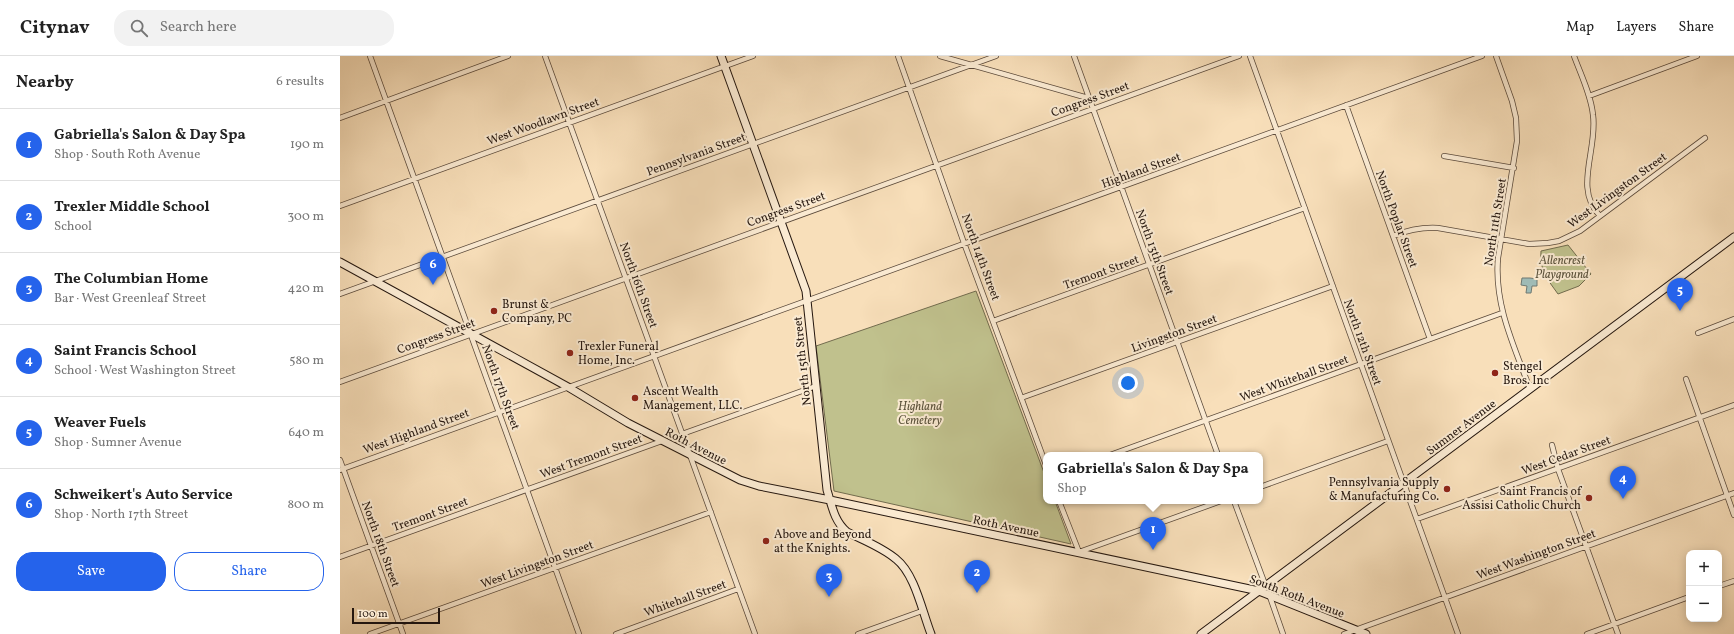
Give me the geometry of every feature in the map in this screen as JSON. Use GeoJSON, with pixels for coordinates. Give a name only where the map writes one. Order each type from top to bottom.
{"type":"FeatureCollection","features":[{"type":"Feature","properties":{"kind":"main road","name":"North 15th Street"},"geometry":{"type":"LineString","coordinates":[[721,56],[806,291],[827,490],[835,516],[841,527],[847,532],[889,553],[902,565],[911,580],[931,634]]}},
{"type":"Feature","properties":{"kind":"main road","name":"Sumner Avenue"},"geometry":{"type":"LineString","coordinates":[[1201,634],[1734,237]]}},
{"type":"Feature","properties":{"kind":"main road","name":"Roth Avenue"},"geometry":{"type":"LineString","coordinates":[[340,262],[568,387],[622,420],[730,476],[745,482],[1079,552]]}},
{"type":"Feature","properties":{"kind":"main road","name":"South Roth Avenue"},"geometry":{"type":"LineString","coordinates":[[1079,552],[1259,591],[1366,634]]}},
{"type":"Feature","properties":{"kind":"street","name":"North 17th Street"},"geometry":{"type":"LineString","coordinates":[[370,56],[579,634]]}},
{"type":"Feature","properties":{"kind":"street"},"geometry":{"type":"LineString","coordinates":[[340,118],[508,56]]}},
{"type":"Feature","properties":{"kind":"street","name":"North 16th Street"},"geometry":{"type":"LineString","coordinates":[[546,56],[755,634]]}},
{"type":"Feature","properties":{"kind":"street","name":"West Woodlawn Street"},"geometry":{"type":"LineString","coordinates":[[340,206],[753,56]]}},
{"type":"Feature","properties":{"kind":"street","name":"North 14th Street"},"geometry":{"type":"LineString","coordinates":[[898,56],[964,243],[1043,457]]}},
{"type":"Feature","properties":{"kind":"street"},"geometry":{"type":"LineString","coordinates":[[940,56],[1088,98]]}},
{"type":"Feature","properties":{"kind":"street","name":"Pennsylvania Street"},"geometry":{"type":"LineString","coordinates":[[340,294],[996,56]]}},
{"type":"Feature","properties":{"kind":"street","name":"North 13th Street"},"geometry":{"type":"LineString","coordinates":[[1074,56],[1217,452]]}},
{"type":"Feature","properties":{"kind":"street","name":"Congress Street"},"geometry":{"type":"LineString","coordinates":[[340,382],[471,333],[1239,56]]}},
{"type":"Feature","properties":{"kind":"street","name":"North 12th Street"},"geometry":{"type":"LineString","coordinates":[[1250,56],[1458,634]]}},
{"type":"Feature","properties":{"kind":"street","name":"Highland Street"},"geometry":{"type":"LineString","coordinates":[[806,300],[1121,188],[1482,56]]}},
{"type":"Feature","properties":{"kind":"street","name":"North 11th Street"},"geometry":{"type":"LineString","coordinates":[[1496,56],[1516,118],[1518,140],[1497,273],[1499,298],[1502,313],[1530,389]]}},
{"type":"Feature","properties":{"kind":"street"},"geometry":{"type":"LineString","coordinates":[[1574,56],[1589,96],[1593,114],[1594,128],[1586,190],[1591,205],[1600,216]]}},
{"type":"Feature","properties":{"kind":"street"},"geometry":{"type":"LineString","coordinates":[[1589,96],[1697,56]]}},
{"type":"Feature","properties":{"kind":"street","name":"North Poplar Street"},"geometry":{"type":"LineString","coordinates":[[1346,105],[1430,339]]}},
{"type":"Feature","properties":{"kind":"street","name":"West Livingston Street"},"geometry":{"type":"LineString","coordinates":[[1393,236],[1405,231],[1427,227],[1529,244],[1559,241],[1580,231],[1705,138]]}},
{"type":"Feature","properties":{"kind":"street"},"geometry":{"type":"LineString","coordinates":[[1444,156],[1514,168]]}},
{"type":"Feature","properties":{"kind":"street","name":"Tremont Street"},"geometry":{"type":"LineString","coordinates":[[993,321],[1305,208]]}},
{"type":"Feature","properties":{"kind":"street","name":"Livingston Street"},"geometry":{"type":"LineString","coordinates":[[1022,398],[1332,286]]}},
{"type":"Feature","properties":{"kind":"street"},"geometry":{"type":"LineString","coordinates":[[499,412],[806,300]]}},
{"type":"Feature","properties":{"kind":"street","name":"West Whitehall Street"},"geometry":{"type":"LineString","coordinates":[[1205,420],[1502,313]]}},
{"type":"Feature","properties":{"kind":"street"},"geometry":{"type":"LineString","coordinates":[[1698,333],[1734,319]]}},
{"type":"Feature","properties":{"kind":"street"},"geometry":{"type":"LineString","coordinates":[[1686,379],[1734,515]]}},
{"type":"Feature","properties":{"kind":"street"},"geometry":{"type":"LineString","coordinates":[[682,434],[816,386]]}},
{"type":"Feature","properties":{"kind":"street","name":"West Cedar Street"},"geometry":{"type":"LineString","coordinates":[[1417,519],[1734,405]]}},
{"type":"Feature","properties":{"kind":"street","name":"West Highland Street"},"geometry":{"type":"LineString","coordinates":[[342,469],[499,412]]}},
{"type":"Feature","properties":{"kind":"street"},"geometry":{"type":"LineString","coordinates":[[1118,452],[1205,420]]}},
{"type":"Feature","properties":{"kind":"street","name":"West Tremont Street"},"geometry":{"type":"LineString","coordinates":[[526,490],[662,441]]}},
{"type":"Feature","properties":{"kind":"street"},"geometry":{"type":"LineString","coordinates":[[1263,486],[1388,441]]}},
{"type":"Feature","properties":{"kind":"street"},"geometry":{"type":"LineString","coordinates":[[1552,445],[1558,469],[1618,634]]}},
{"type":"Feature","properties":{"kind":"street","name":"North 18th Street"},"geometry":{"type":"LineString","coordinates":[[340,460],[403,634]]}},
{"type":"Feature","properties":{"kind":"street","name":"Tremont Street"},"geometry":{"type":"LineString","coordinates":[[340,557],[526,490]]}},
{"type":"Feature","properties":{"kind":"street","name":"West Washington Street"},"geometry":{"type":"LineString","coordinates":[[1344,634],[1734,493]]}},
{"type":"Feature","properties":{"kind":"street"},"geometry":{"type":"LineString","coordinates":[[1060,504],[1079,552],[1213,504]]}},
{"type":"Feature","properties":{"kind":"street"},"geometry":{"type":"LineString","coordinates":[[1235,504],[1283,634]]}},
{"type":"Feature","properties":{"kind":"street","name":"West Livingston Street"},"geometry":{"type":"LineString","coordinates":[[370,634],[710,512]]}},
{"type":"Feature","properties":{"kind":"street"},"geometry":{"type":"LineString","coordinates":[[1722,585],[1734,581]]}},
{"type":"Feature","properties":{"kind":"street","name":"Whitehall Street"},"geometry":{"type":"LineString","coordinates":[[616,634],[738,589]]}},
{"type":"Feature","properties":{"kind":"street"},"geometry":{"type":"LineString","coordinates":[[1587,634],[1686,598]]}},
{"type":"Feature","properties":{"kind":"street"},"geometry":{"type":"LineString","coordinates":[[858,634],[922,611]]}},
{"type":"Feature","properties":{"kind":"green space","name":"Allencrest Playground"},"geometry":{"type":"Polygon","coordinates":[[[1568,245],[1591,274],[1579,286],[1558,294],[1545,274],[1541,264],[1541,251],[1568,245]]]}},
{"type":"Feature","properties":{"kind":"green space","name":"Highland Cemetery"},"geometry":{"type":"Polygon","coordinates":[[[976,291],[1043,470],[1043,504],[1056,504],[1071,544],[834,491],[816,346],[976,291]]]}},
{"type":"Feature","properties":{"kind":"water"},"geometry":{"type":"Polygon","coordinates":[[[1522,278],[1537,279],[1537,286],[1532,286],[1531,293],[1526,293],[1527,286],[1521,285],[1522,278]]]}},
{"type":"Feature","properties":{"kind":"place","name":"Schweikert's Auto Service"},"geometry":{"type":"Point","coordinates":[433,285]}},
{"type":"Feature","properties":{"kind":"place","name":"Brunst & Company, PC"},"geometry":{"type":"Point","coordinates":[494,311]}},
{"type":"Feature","properties":{"kind":"place","name":"Weaver Fuels"},"geometry":{"type":"Point","coordinates":[1680,311]}},
{"type":"Feature","properties":{"kind":"place","name":"Trexler Funeral Home, Inc."},"geometry":{"type":"Point","coordinates":[570,353]}},
{"type":"Feature","properties":{"kind":"place","name":"Stengel Bros. Inc"},"geometry":{"type":"Point","coordinates":[1495,373]}},
{"type":"Feature","properties":{"kind":"place","name":"Ascent Wealth Management, LLC."},"geometry":{"type":"Point","coordinates":[635,398]}},
{"type":"Feature","properties":{"kind":"place","name":"Pennsylvania Supply & Manufacturing Co."},"geometry":{"type":"Point","coordinates":[1447,489]}},
{"type":"Feature","properties":{"kind":"place","name":"Saint Francis of Assisi Catholic Church"},"geometry":{"type":"Point","coordinates":[1589,498]}},
{"type":"Feature","properties":{"kind":"place","name":"Saint Francis School"},"geometry":{"type":"Point","coordinates":[1623,499]}},
{"type":"Feature","properties":{"kind":"place","name":"Above and Beyond at the Knights."},"geometry":{"type":"Point","coordinates":[766,541]}},
{"type":"Feature","properties":{"kind":"place","name":"Gabriella's Salon & Day Spa"},"geometry":{"type":"Point","coordinates":[1153,550]}},
{"type":"Feature","properties":{"kind":"place","name":"Trexler Middle School"},"geometry":{"type":"Point","coordinates":[977,593]}},
{"type":"Feature","properties":{"kind":"place","name":"The Columbian Home"},"geometry":{"type":"Point","coordinates":[829,597]}}]}
